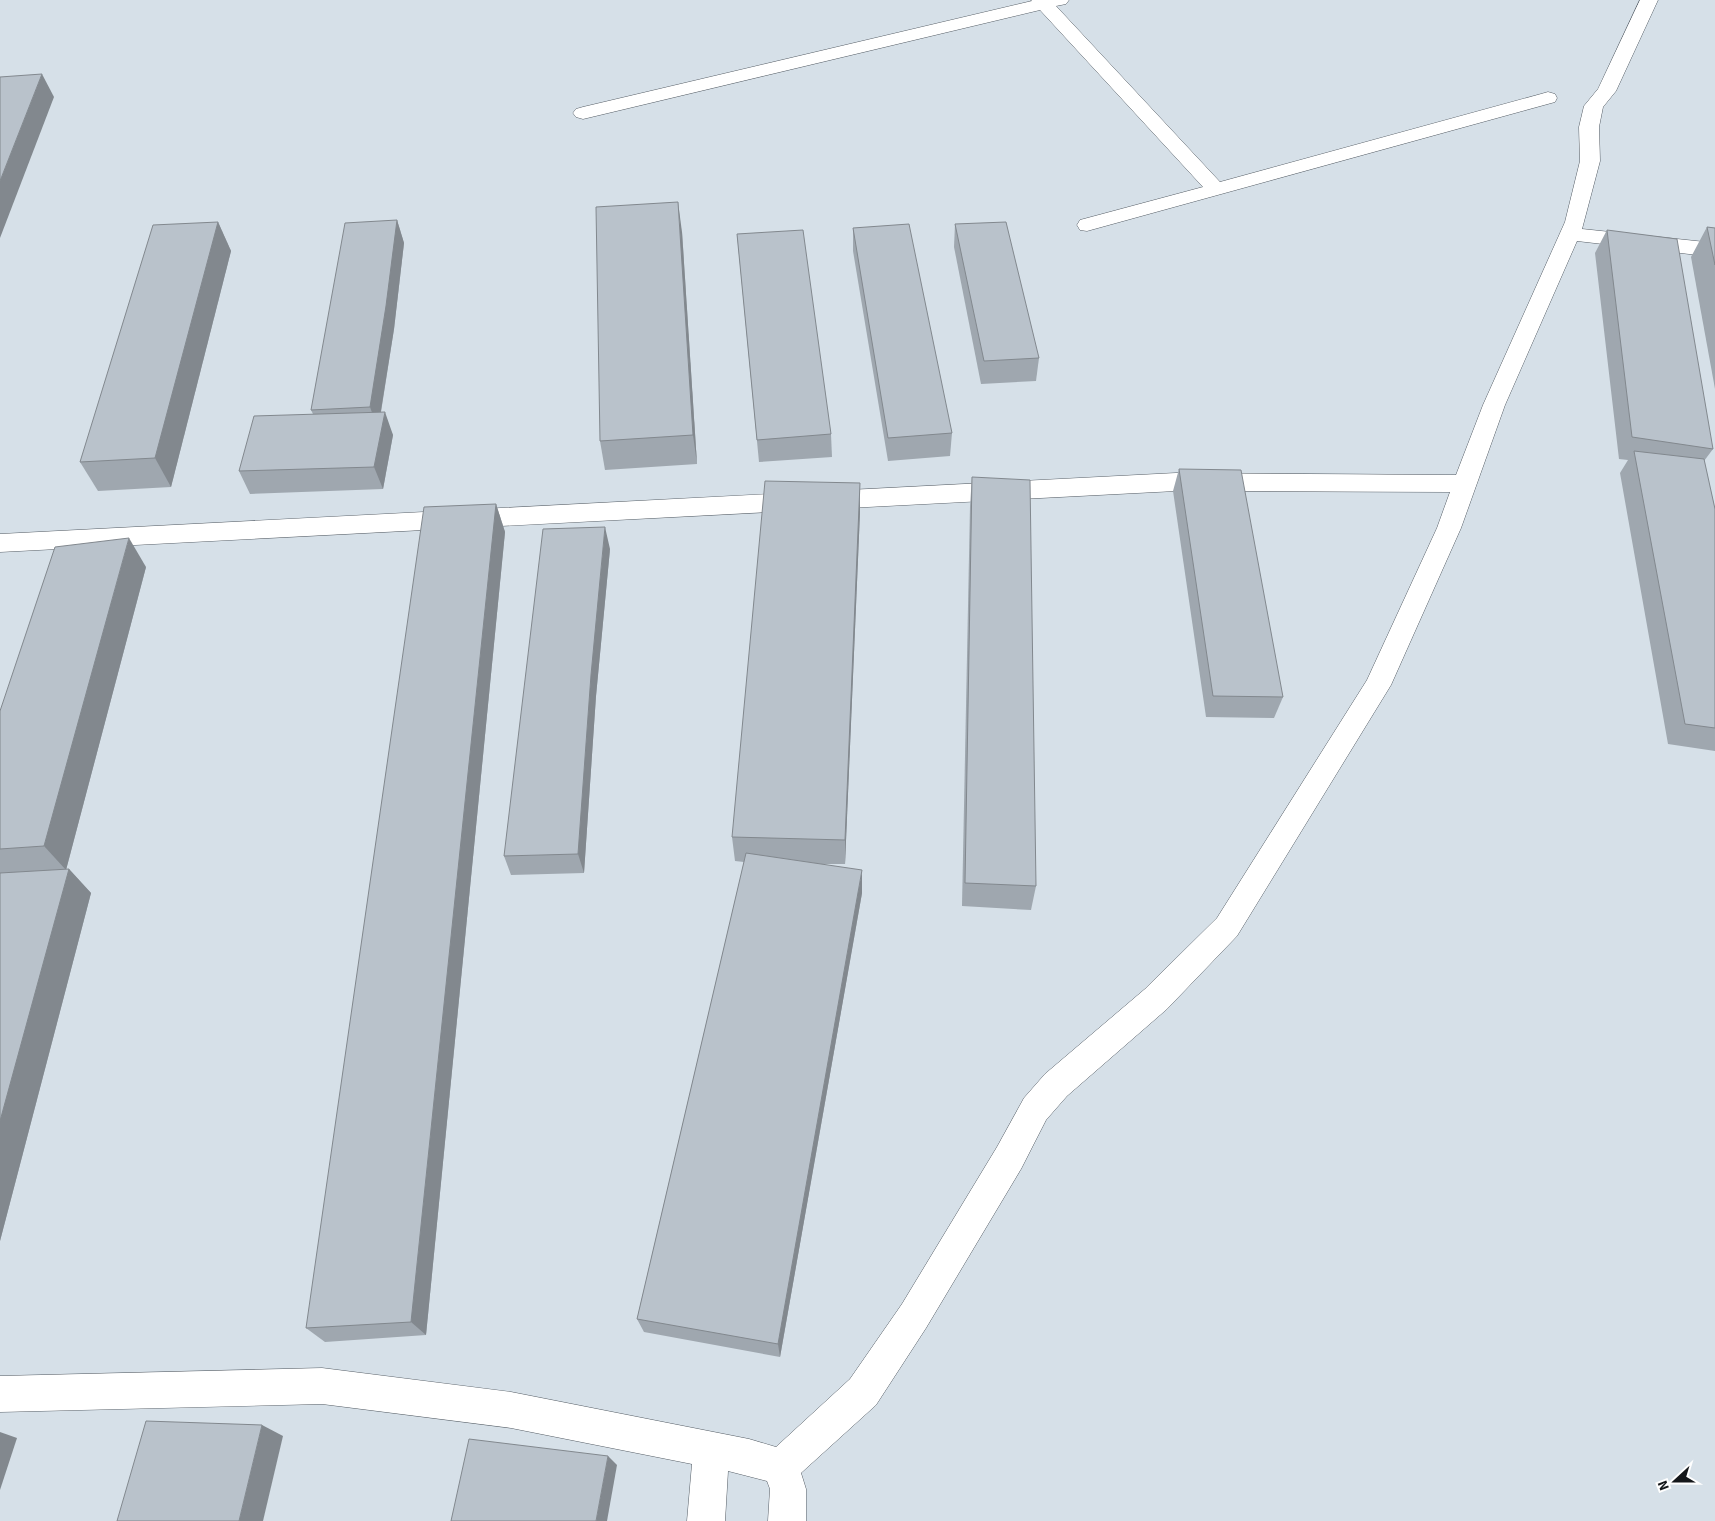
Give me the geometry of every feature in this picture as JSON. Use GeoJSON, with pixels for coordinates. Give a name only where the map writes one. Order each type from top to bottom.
{"type":"FeatureCollection","features":[{"type":"Feature","properties":{"kind":"street"},"geometry":{"type":"LineString","coordinates":[[781,1466],[863,1392],[914,1316],[1009,1158],[1035,1109],[1056,1085],[1156,998],[1227,927],[1378,685],[1449,528],[1494,405],[1575,222],[1590,161],[1589,127],[1594,106],[1606,91],[1649,0]]}},
{"type":"Feature","properties":{"kind":"street"},"geometry":{"type":"LineString","coordinates":[[583,113],[1047,1],[1215,188]]}},
{"type":"Feature","properties":{"kind":"street"},"geometry":{"type":"LineString","coordinates":[[1087,225],[1215,188],[1548,98]]}},
{"type":"Feature","properties":{"kind":"street"},"geometry":{"type":"LineString","coordinates":[[1570,234],[1715,250]]}},
{"type":"Feature","properties":{"kind":"street"},"geometry":{"type":"LineString","coordinates":[[0,543],[1176,482],[1465,484]]}},
{"type":"Feature","properties":{"kind":"street"},"geometry":{"type":"LineString","coordinates":[[0,1394],[322,1386],[511,1410],[749,1457],[781,1466]]}},
{"type":"Feature","properties":{"kind":"street"},"geometry":{"type":"LineString","coordinates":[[706,1521],[711,1451]]}},
{"type":"Feature","properties":{"kind":"street"},"geometry":{"type":"LineString","coordinates":[[781,1466],[788,1490],[787,1521]]}},
{"type":"Feature","properties":{"kind":"building"},"geometry":{"type":"Polygon","coordinates":[[[42,74],[0,181],[0,77],[42,74]]]}},
{"type":"Feature","properties":{"kind":"building"},"geometry":{"type":"Polygon","coordinates":[[[678,202],[693,435],[600,441],[596,207],[678,202]]]}},
{"type":"Feature","properties":{"kind":"building"},"geometry":{"type":"Polygon","coordinates":[[[397,220],[370,407],[311,410],[345,223],[397,220]]]}},
{"type":"Feature","properties":{"kind":"building"},"geometry":{"type":"Polygon","coordinates":[[[218,222],[155,458],[80,462],[153,225],[218,222]]]}},
{"type":"Feature","properties":{"kind":"building"},"geometry":{"type":"Polygon","coordinates":[[[1006,222],[1039,358],[984,361],[955,224],[1006,222]]]}},
{"type":"Feature","properties":{"kind":"building"},"geometry":{"type":"Polygon","coordinates":[[[909,224],[952,433],[888,438],[853,228],[909,224]]]}},
{"type":"Feature","properties":{"kind":"building"},"geometry":{"type":"Polygon","coordinates":[[[1707,227],[1715,228],[1715,265],[1707,227]]]}},
{"type":"Feature","properties":{"kind":"building"},"geometry":{"type":"Polygon","coordinates":[[[803,230],[831,434],[757,440],[737,234],[803,230]]]}},
{"type":"Feature","properties":{"kind":"building"},"geometry":{"type":"Polygon","coordinates":[[[1607,230],[1677,239],[1713,449],[1632,437],[1607,230]]]}},
{"type":"Feature","properties":{"kind":"building"},"geometry":{"type":"Polygon","coordinates":[[[385,412],[374,467],[239,471],[254,416],[385,412]]]}},
{"type":"Feature","properties":{"kind":"building"},"geometry":{"type":"Polygon","coordinates":[[[1634,451],[1704,459],[1715,509],[1715,728],[1685,724],[1634,451]]]}},
{"type":"Feature","properties":{"kind":"building"},"geometry":{"type":"Polygon","coordinates":[[[1179,469],[1241,470],[1283,697],[1213,696],[1179,469]]]}},
{"type":"Feature","properties":{"kind":"building"},"geometry":{"type":"Polygon","coordinates":[[[972,477],[1030,480],[1036,886],[965,883],[972,477]]]}},
{"type":"Feature","properties":{"kind":"building"},"geometry":{"type":"Polygon","coordinates":[[[765,481],[860,483],[845,840],[732,837],[765,481]]]}},
{"type":"Feature","properties":{"kind":"building"},"geometry":{"type":"Polygon","coordinates":[[[496,504],[411,1322],[306,1328],[424,507],[496,504]]]}},
{"type":"Feature","properties":{"kind":"building"},"geometry":{"type":"Polygon","coordinates":[[[605,527],[591,675],[578,854],[504,856],[543,529],[605,527]]]}},
{"type":"Feature","properties":{"kind":"building"},"geometry":{"type":"Polygon","coordinates":[[[129,538],[44,846],[0,849],[0,711],[55,547],[129,538]]]}},
{"type":"Feature","properties":{"kind":"building"},"geometry":{"type":"Polygon","coordinates":[[[746,853],[862,870],[778,1344],[637,1319],[746,853]]]}},
{"type":"Feature","properties":{"kind":"building"},"geometry":{"type":"Polygon","coordinates":[[[69,869],[0,1121],[0,873],[69,869]]]}},
{"type":"Feature","properties":{"kind":"building"},"geometry":{"type":"Polygon","coordinates":[[[146,1421],[262,1425],[239,1521],[117,1521],[146,1421]]]}},
{"type":"Feature","properties":{"kind":"building"},"geometry":{"type":"Polygon","coordinates":[[[469,1439],[608,1456],[596,1521],[451,1521],[469,1439]]]}}]}
